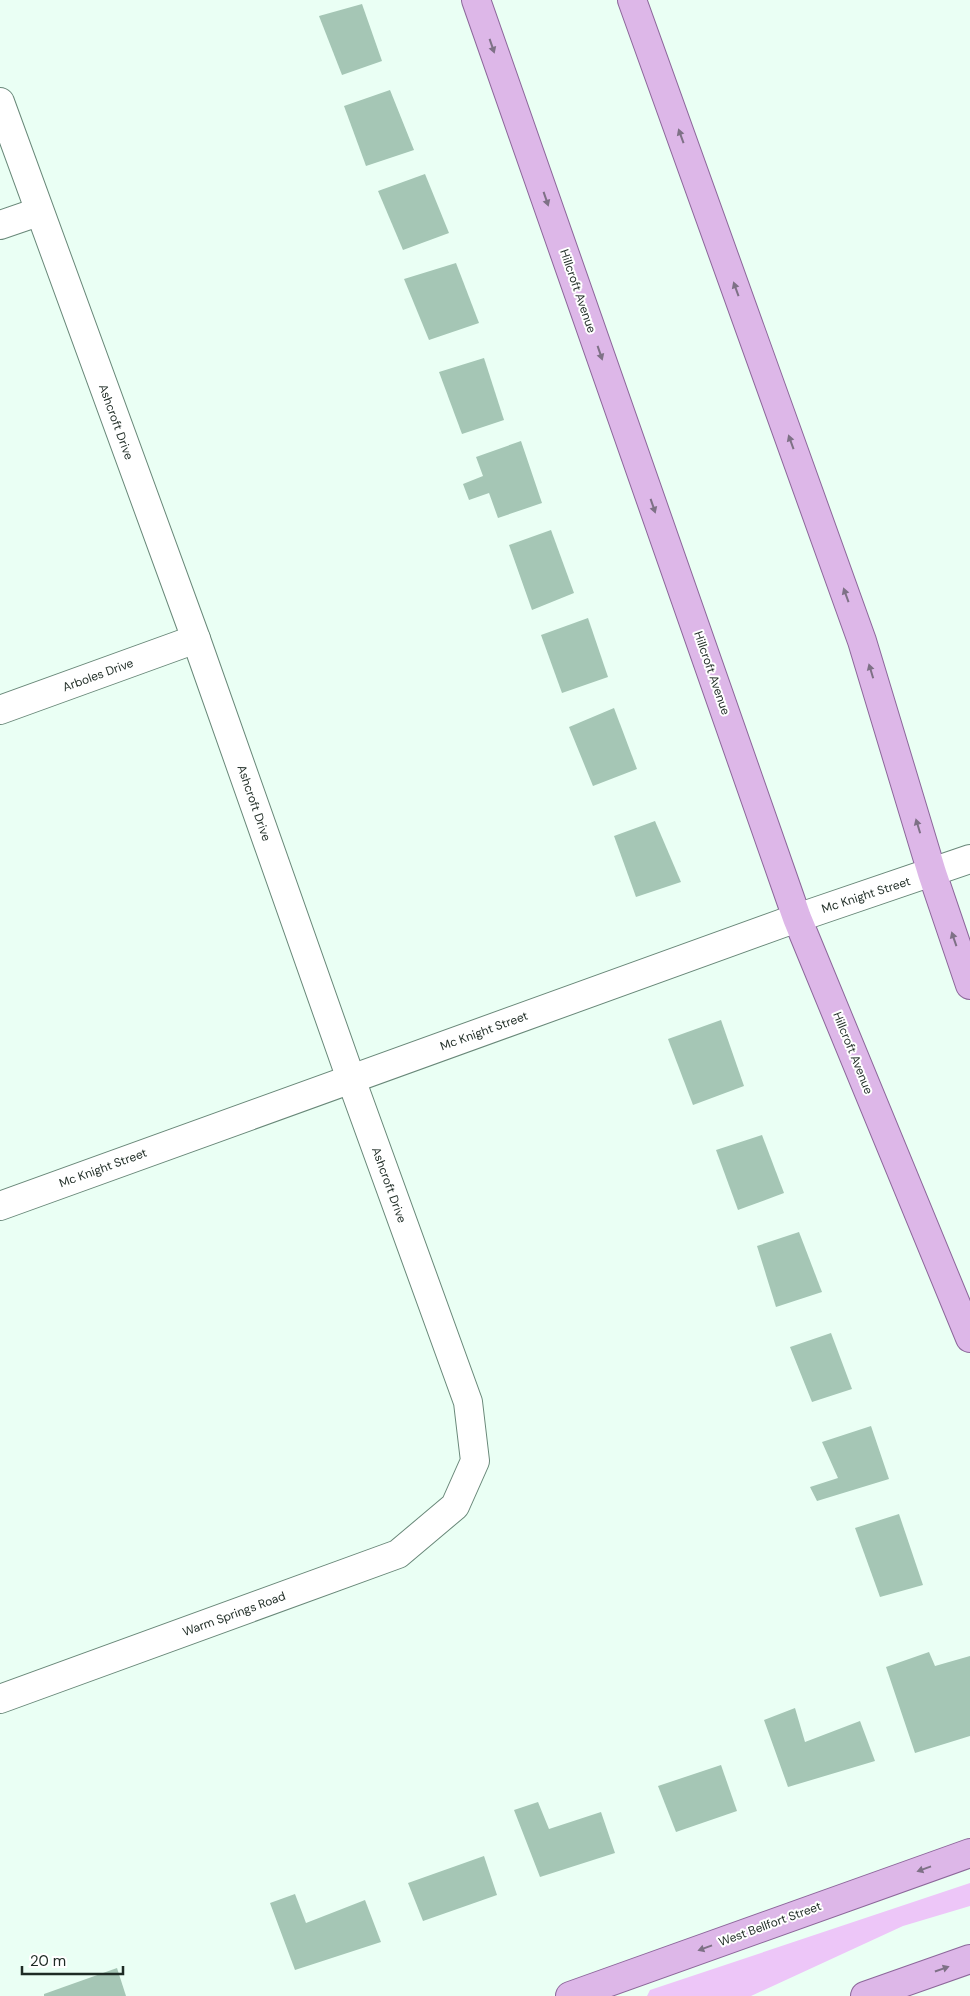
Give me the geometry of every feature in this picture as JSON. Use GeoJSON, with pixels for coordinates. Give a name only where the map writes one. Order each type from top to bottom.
{"type":"FeatureCollection","features":[{"type":"Feature","properties":{"kind":"main road","name":"Hillcroft Avenue"},"geometry":{"type":"LineString","coordinates":[[476,0],[798,918],[970,1338]]}},
{"type":"Feature","properties":{"kind":"main road"},"geometry":{"type":"LineString","coordinates":[[632,0],[862,640],[932,873],[970,985]]}},
{"type":"Feature","properties":{"kind":"main road","name":"West Bellfort Street"},"geometry":{"type":"LineString","coordinates":[[576,1995],[970,1853]]}},
{"type":"Feature","properties":{"kind":"main road"},"geometry":{"type":"LineString","coordinates":[[865,1996],[970,1959]]}},
{"type":"Feature","properties":{"kind":"street","name":"Ashcroft Drive"},"geometry":{"type":"LineString","coordinates":[[0,102],[38,212],[196,640],[351,1079],[468,1402],[475,1461],[455,1506]]}},
{"type":"Feature","properties":{"kind":"street"},"geometry":{"type":"LineString","coordinates":[[0,225],[38,212]]}},
{"type":"Feature","properties":{"kind":"street","name":"Arboles Drive"},"geometry":{"type":"LineString","coordinates":[[0,710],[196,640]]}},
{"type":"Feature","properties":{"kind":"street","name":"Mc Knight Street"},"geometry":{"type":"LineString","coordinates":[[0,1206],[798,918],[970,860]]}},
{"type":"Feature","properties":{"kind":"street","name":"Warm Springs Road"},"geometry":{"type":"LineString","coordinates":[[0,1699],[398,1554],[455,1506]]}},
{"type":"Feature","properties":{"kind":"shaded area"},"geometry":{"type":"Polygon","coordinates":[[[970,1883],[970,1906],[903,1926],[751,1996],[647,1996],[650,1990],[970,1883]]]}},
{"type":"Feature","properties":{"kind":"building"},"geometry":{"type":"Polygon","coordinates":[[[362,4],[382,61],[342,75],[319,16],[362,4]]]}},
{"type":"Feature","properties":{"kind":"building"},"geometry":{"type":"Polygon","coordinates":[[[390,90],[414,150],[366,166],[344,106],[390,90]]]}},
{"type":"Feature","properties":{"kind":"building"},"geometry":{"type":"Polygon","coordinates":[[[425,174],[449,233],[403,250],[378,191],[425,174]]]}},
{"type":"Feature","properties":{"kind":"building"},"geometry":{"type":"Polygon","coordinates":[[[456,263],[479,323],[429,340],[404,279],[456,263]]]}},
{"type":"Feature","properties":{"kind":"building"},"geometry":{"type":"Polygon","coordinates":[[[484,358],[504,420],[462,434],[439,372],[484,358]]]}},
{"type":"Feature","properties":{"kind":"building"},"geometry":{"type":"Polygon","coordinates":[[[521,441],[542,503],[498,518],[489,493],[469,500],[463,484],[483,476],[476,457],[521,441]]]}},
{"type":"Feature","properties":{"kind":"building"},"geometry":{"type":"Polygon","coordinates":[[[551,530],[574,593],[532,610],[509,545],[551,530]]]}},
{"type":"Feature","properties":{"kind":"building"},"geometry":{"type":"Polygon","coordinates":[[[588,618],[608,677],[562,693],[541,635],[588,618]]]}},
{"type":"Feature","properties":{"kind":"building"},"geometry":{"type":"Polygon","coordinates":[[[614,708],[637,769],[593,786],[569,727],[614,708]]]}},
{"type":"Feature","properties":{"kind":"building"},"geometry":{"type":"Polygon","coordinates":[[[655,821],[681,882],[636,897],[614,836],[655,821]]]}},
{"type":"Feature","properties":{"kind":"building"},"geometry":{"type":"Polygon","coordinates":[[[721,1020],[744,1086],[693,1105],[668,1039],[721,1020]]]}},
{"type":"Feature","properties":{"kind":"building"},"geometry":{"type":"Polygon","coordinates":[[[762,1135],[784,1193],[738,1210],[716,1150],[762,1135]]]}},
{"type":"Feature","properties":{"kind":"building"},"geometry":{"type":"Polygon","coordinates":[[[799,1232],[822,1292],[776,1307],[757,1246],[799,1232]]]}},
{"type":"Feature","properties":{"kind":"building"},"geometry":{"type":"Polygon","coordinates":[[[831,1333],[852,1389],[812,1402],[790,1347],[831,1333]]]}},
{"type":"Feature","properties":{"kind":"building"},"geometry":{"type":"Polygon","coordinates":[[[871,1426],[889,1479],[817,1501],[810,1487],[838,1478],[822,1442],[871,1426]]]}},
{"type":"Feature","properties":{"kind":"building"},"geometry":{"type":"Polygon","coordinates":[[[899,1514],[923,1585],[880,1597],[855,1528],[899,1514]]]}},
{"type":"Feature","properties":{"kind":"building"},"geometry":{"type":"Polygon","coordinates":[[[929,1652],[935,1666],[970,1656],[970,1736],[915,1753],[886,1667],[929,1652]]]}},
{"type":"Feature","properties":{"kind":"building"},"geometry":{"type":"Polygon","coordinates":[[[795,1708],[805,1742],[860,1721],[875,1761],[788,1787],[764,1720],[795,1708]]]}},
{"type":"Feature","properties":{"kind":"building"},"geometry":{"type":"Polygon","coordinates":[[[721,1765],[737,1811],[676,1832],[658,1786],[721,1765]]]}},
{"type":"Feature","properties":{"kind":"building"},"geometry":{"type":"Polygon","coordinates":[[[538,1802],[549,1829],[601,1812],[615,1853],[540,1877],[514,1810],[538,1802]]]}},
{"type":"Feature","properties":{"kind":"building"},"geometry":{"type":"Polygon","coordinates":[[[484,1856],[497,1895],[423,1921],[408,1883],[484,1856]]]}},
{"type":"Feature","properties":{"kind":"building"},"geometry":{"type":"Polygon","coordinates":[[[295,1894],[306,1923],[365,1900],[381,1942],[295,1970],[270,1903],[295,1894]]]}},
{"type":"Feature","properties":{"kind":"building"},"geometry":{"type":"Polygon","coordinates":[[[117,1968],[126,1996],[44,1996],[44,1994],[117,1968]]]}}]}
